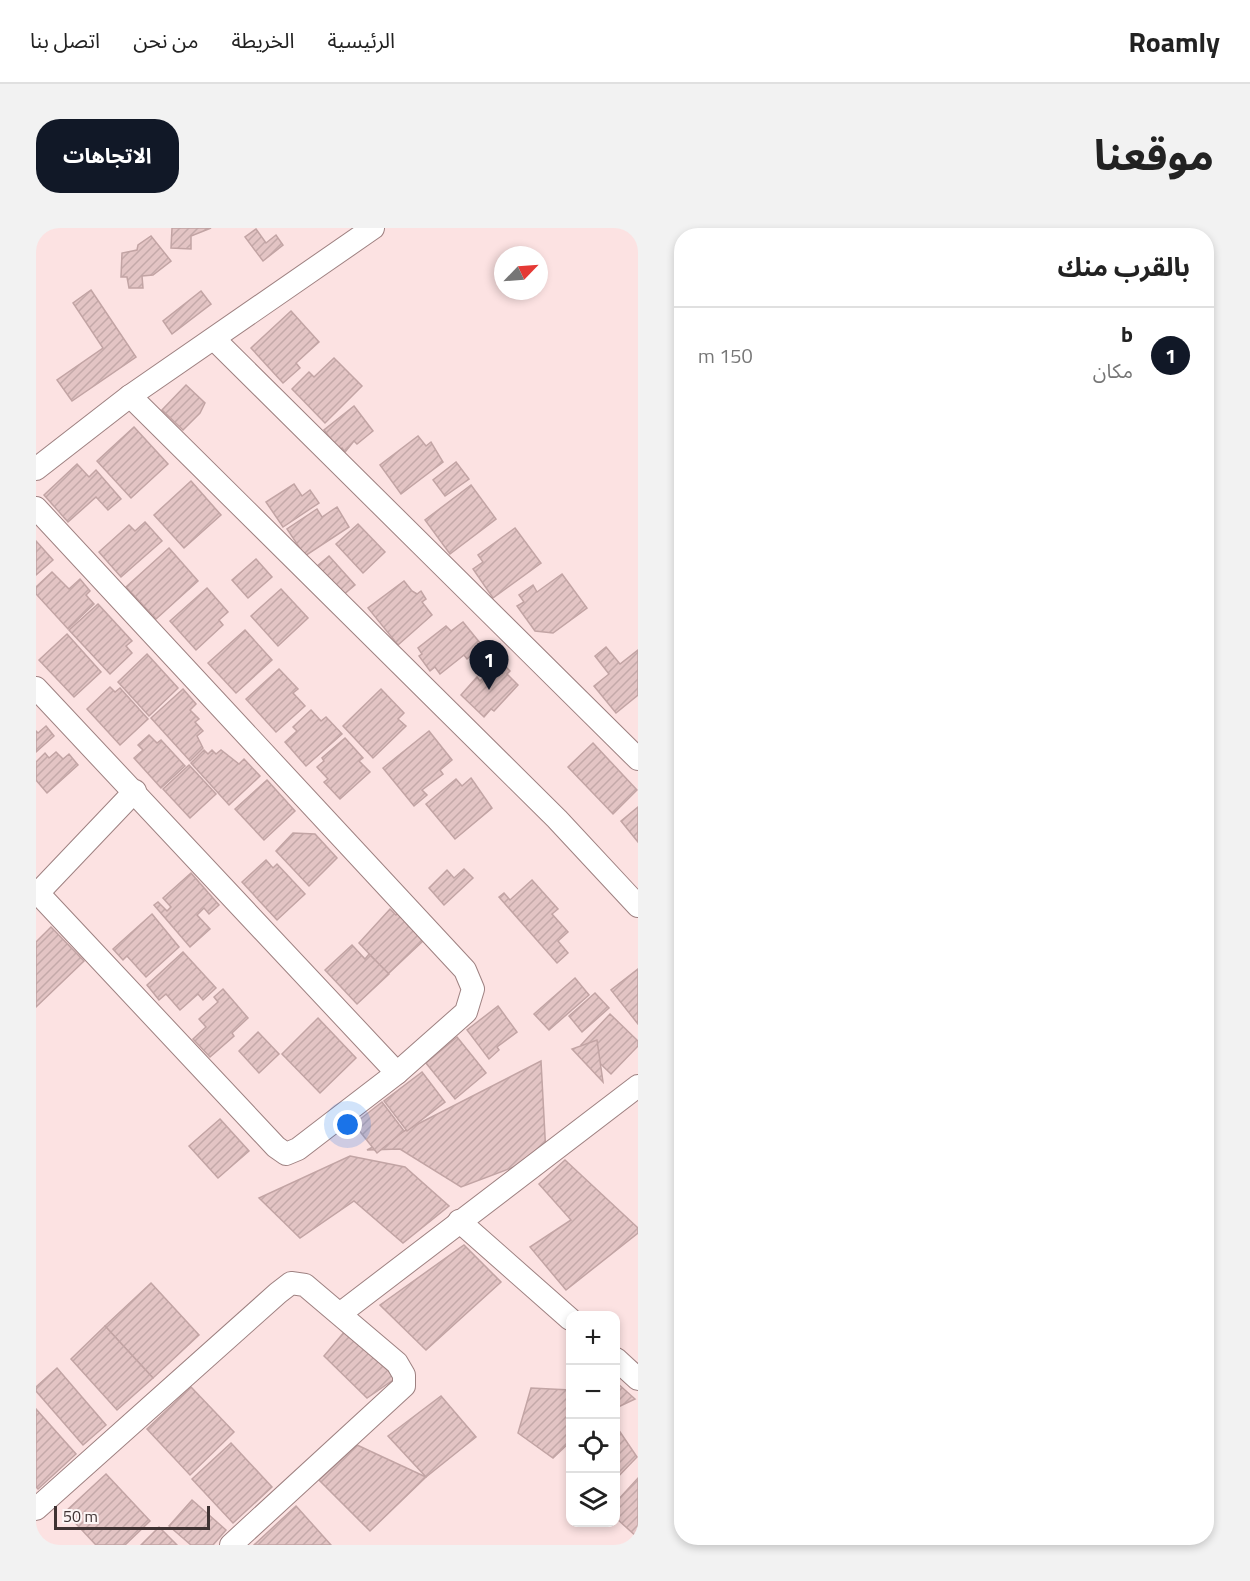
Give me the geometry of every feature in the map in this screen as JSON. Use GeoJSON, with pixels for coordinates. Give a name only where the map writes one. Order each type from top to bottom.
{"type":"FeatureCollection","features":[{"type":"Feature","properties":{"kind":"street"},"geometry":{"type":"LineString","coordinates":[[36,469],[130,396],[373,228]]}},
{"type":"Feature","properties":{"kind":"street"},"geometry":{"type":"LineString","coordinates":[[214,339],[638,759]]}},
{"type":"Feature","properties":{"kind":"street"},"geometry":{"type":"LineString","coordinates":[[130,396],[557,819],[638,906]]}},
{"type":"Feature","properties":{"kind":"street"},"geometry":{"type":"LineString","coordinates":[[36,508],[465,970],[473,989],[466,1012],[397,1073],[298,1149],[286,1154],[276,1148],[37,892],[135,791]]}},
{"type":"Feature","properties":{"kind":"street"},"geometry":{"type":"LineString","coordinates":[[36,688],[397,1073]]}},
{"type":"Feature","properties":{"kind":"street"},"geometry":{"type":"LineString","coordinates":[[341,1313],[638,1086]]}},
{"type":"Feature","properties":{"kind":"street"},"geometry":{"type":"LineString","coordinates":[[459,1221],[566,1315]]}},
{"type":"Feature","properties":{"kind":"street"},"geometry":{"type":"LineString","coordinates":[[36,1509],[291,1283],[305,1285],[341,1313],[397,1363],[405,1375],[404,1386],[231,1545]]}},
{"type":"Feature","properties":{"kind":"street"},"geometry":{"type":"LineString","coordinates":[[620,1363],[638,1379]]}},
{"type":"Feature","properties":{"kind":"building"},"geometry":{"type":"Polygon","coordinates":[[[172,228],[211,228],[191,236],[191,249],[171,248],[172,228]]]}},
{"type":"Feature","properties":{"kind":"building"},"geometry":{"type":"Polygon","coordinates":[[[256,229],[266,243],[276,235],[283,245],[263,261],[245,237],[256,229]]]}},
{"type":"Feature","properties":{"kind":"building"},"geometry":{"type":"Polygon","coordinates":[[[151,236],[171,261],[153,275],[142,276],[143,288],[129,288],[127,277],[121,277],[122,253],[137,250],[138,245],[151,236]]]}},
{"type":"Feature","properties":{"kind":"building"},"geometry":{"type":"Polygon","coordinates":[[[91,290],[136,357],[72,401],[57,380],[103,348],[73,303],[91,290]]]}},
{"type":"Feature","properties":{"kind":"building"},"geometry":{"type":"Polygon","coordinates":[[[201,291],[211,304],[172,334],[163,321],[201,291]]]}},
{"type":"Feature","properties":{"kind":"building"},"geometry":{"type":"Polygon","coordinates":[[[291,311],[319,342],[296,363],[300,368],[283,383],[251,348],[291,311]]]}},
{"type":"Feature","properties":{"kind":"building"},"geometry":{"type":"Polygon","coordinates":[[[334,358],[362,386],[325,423],[292,389],[309,372],[314,377],[334,358]]]}},
{"type":"Feature","properties":{"kind":"building"},"geometry":{"type":"Polygon","coordinates":[[[186,385],[205,403],[200,413],[183,430],[162,410],[186,385]]]}},
{"type":"Feature","properties":{"kind":"building"},"geometry":{"type":"Polygon","coordinates":[[[354,406],[373,431],[357,444],[354,441],[345,452],[342,448],[339,450],[324,430],[354,406]]]}},
{"type":"Feature","properties":{"kind":"building"},"geometry":{"type":"Polygon","coordinates":[[[134,427],[168,464],[131,498],[97,461],[134,427]]]}},
{"type":"Feature","properties":{"kind":"building"},"geometry":{"type":"Polygon","coordinates":[[[418,436],[426,446],[431,442],[443,462],[401,494],[380,465],[418,436]]]}},
{"type":"Feature","properties":{"kind":"building"},"geometry":{"type":"Polygon","coordinates":[[[456,462],[469,479],[445,496],[433,480],[456,462]]]}},
{"type":"Feature","properties":{"kind":"building"},"geometry":{"type":"Polygon","coordinates":[[[77,464],[89,477],[96,470],[121,499],[108,510],[96,497],[68,522],[44,495],[77,464]]]}},
{"type":"Feature","properties":{"kind":"building"},"geometry":{"type":"Polygon","coordinates":[[[191,481],[221,515],[184,548],[154,515],[191,481]]]}},
{"type":"Feature","properties":{"kind":"building"},"geometry":{"type":"Polygon","coordinates":[[[294,484],[302,496],[310,490],[319,503],[283,527],[266,502],[294,484]]]}},
{"type":"Feature","properties":{"kind":"building"},"geometry":{"type":"Polygon","coordinates":[[[471,485],[496,519],[450,554],[425,520],[471,485]]]}},
{"type":"Feature","properties":{"kind":"building"},"geometry":{"type":"Polygon","coordinates":[[[337,507],[349,527],[305,556],[287,529],[317,509],[322,517],[337,507]]]}},
{"type":"Feature","properties":{"kind":"building"},"geometry":{"type":"Polygon","coordinates":[[[145,522],[162,541],[121,577],[99,552],[129,525],[135,531],[145,522]]]}},
{"type":"Feature","properties":{"kind":"building"},"geometry":{"type":"Polygon","coordinates":[[[358,524],[385,552],[363,573],[336,544],[358,524]]]}},
{"type":"Feature","properties":{"kind":"building"},"geometry":{"type":"Polygon","coordinates":[[[515,528],[541,563],[493,598],[473,569],[483,562],[478,555],[515,528]]]}},
{"type":"Feature","properties":{"kind":"building"},"geometry":{"type":"Polygon","coordinates":[[[36,541],[53,560],[36,575],[36,541]]]}},
{"type":"Feature","properties":{"kind":"building"},"geometry":{"type":"Polygon","coordinates":[[[169,548],[198,581],[156,619],[126,587],[169,548]]]}},
{"type":"Feature","properties":{"kind":"building"},"geometry":{"type":"Polygon","coordinates":[[[329,556],[355,585],[342,596],[316,567],[329,556]]]}},
{"type":"Feature","properties":{"kind":"building"},"geometry":{"type":"Polygon","coordinates":[[[256,559],[272,577],[248,598],[232,580],[256,559]]]}},
{"type":"Feature","properties":{"kind":"building"},"geometry":{"type":"Polygon","coordinates":[[[52,572],[69,589],[80,579],[90,591],[86,595],[94,604],[68,629],[36,594],[36,587],[52,572]]]}},
{"type":"Feature","properties":{"kind":"building"},"geometry":{"type":"Polygon","coordinates":[[[562,574],[587,608],[553,633],[535,631],[517,606],[524,602],[519,595],[533,585],[537,592],[562,574]]]}},
{"type":"Feature","properties":{"kind":"building"},"geometry":{"type":"Polygon","coordinates":[[[404,581],[417,594],[421,591],[426,599],[422,602],[432,615],[398,645],[368,608],[404,581]]]}},
{"type":"Feature","properties":{"kind":"building"},"geometry":{"type":"Polygon","coordinates":[[[207,588],[228,612],[219,620],[223,625],[196,650],[170,621],[207,588]]]}},
{"type":"Feature","properties":{"kind":"building"},"geometry":{"type":"Polygon","coordinates":[[[281,589],[308,618],[278,646],[251,616],[281,589]]]}},
{"type":"Feature","properties":{"kind":"building"},"geometry":{"type":"Polygon","coordinates":[[[98,604],[132,641],[126,646],[132,653],[110,674],[69,630],[98,604]]]}},
{"type":"Feature","properties":{"kind":"building"},"geometry":{"type":"Polygon","coordinates":[[[463,622],[480,643],[475,647],[478,650],[467,659],[464,655],[440,674],[435,667],[430,671],[419,656],[422,654],[418,648],[446,626],[451,631],[463,622]]]}},
{"type":"Feature","properties":{"kind":"building"},"geometry":{"type":"Polygon","coordinates":[[[245,630],[272,660],[236,693],[208,663],[245,630]]]}},
{"type":"Feature","properties":{"kind":"building"},"geometry":{"type":"Polygon","coordinates":[[[67,634],[101,672],[74,697],[39,660],[67,634]]]}},
{"type":"Feature","properties":{"kind":"building"},"geometry":{"type":"Polygon","coordinates":[[[606,647],[620,664],[638,650],[638,695],[616,713],[594,686],[609,674],[595,656],[606,647]]]}},
{"type":"Feature","properties":{"kind":"building"},"geometry":{"type":"Polygon","coordinates":[[[147,654],[178,688],[149,716],[118,682],[147,654]]]}},
{"type":"Feature","properties":{"kind":"building"},"geometry":{"type":"Polygon","coordinates":[[[496,664],[501,669],[504,665],[510,671],[507,674],[518,685],[494,711],[491,709],[484,717],[461,695],[477,677],[480,681],[496,664]]]}},
{"type":"Feature","properties":{"kind":"building"},"geometry":{"type":"Polygon","coordinates":[[[279,669],[298,689],[293,693],[305,706],[276,732],[246,699],[279,669]]]}},
{"type":"Feature","properties":{"kind":"building"},"geometry":{"type":"Polygon","coordinates":[[[110,687],[115,692],[120,688],[148,719],[120,745],[87,709],[110,687]]]}},
{"type":"Feature","properties":{"kind":"building"},"geometry":{"type":"Polygon","coordinates":[[[183,689],[196,704],[190,710],[199,719],[195,722],[203,731],[197,736],[203,748],[190,761],[151,718],[183,689]]]}},
{"type":"Feature","properties":{"kind":"building"},"geometry":{"type":"Polygon","coordinates":[[[381,689],[404,713],[398,719],[406,726],[373,758],[343,726],[381,689]]]}},
{"type":"Feature","properties":{"kind":"building"},"geometry":{"type":"Polygon","coordinates":[[[311,710],[321,721],[326,717],[342,734],[306,766],[285,742],[297,731],[293,727],[311,710]]]}},
{"type":"Feature","properties":{"kind":"building"},"geometry":{"type":"Polygon","coordinates":[[[46,726],[54,736],[36,752],[36,731],[38,733],[46,726]]]}},
{"type":"Feature","properties":{"kind":"building"},"geometry":{"type":"Polygon","coordinates":[[[429,731],[452,760],[440,770],[443,774],[422,790],[427,795],[414,806],[383,768],[429,731]]]}},
{"type":"Feature","properties":{"kind":"building"},"geometry":{"type":"Polygon","coordinates":[[[149,735],[157,743],[161,740],[185,766],[161,788],[134,758],[143,750],[138,745],[149,735]]]}},
{"type":"Feature","properties":{"kind":"building"},"geometry":{"type":"Polygon","coordinates":[[[345,738],[363,758],[359,761],[370,772],[340,799],[324,782],[328,779],[317,767],[324,761],[322,758],[345,738]]]}},
{"type":"Feature","properties":{"kind":"building"},"geometry":{"type":"Polygon","coordinates":[[[593,743],[637,790],[613,814],[568,767],[593,743]]]}},
{"type":"Feature","properties":{"kind":"building"},"geometry":{"type":"Polygon","coordinates":[[[204,750],[208,754],[212,750],[216,754],[221,750],[239,764],[244,759],[260,776],[229,805],[191,763],[204,750]]]}},
{"type":"Feature","properties":{"kind":"building"},"geometry":{"type":"Polygon","coordinates":[[[56,752],[63,759],[69,754],[78,765],[47,793],[36,780],[36,762],[45,753],[49,758],[56,752]]]}},
{"type":"Feature","properties":{"kind":"building"},"geometry":{"type":"Polygon","coordinates":[[[189,765],[216,794],[190,818],[163,789],[189,765]]]}},
{"type":"Feature","properties":{"kind":"building"},"geometry":{"type":"Polygon","coordinates":[[[471,778],[492,808],[455,839],[426,804],[456,779],[462,786],[471,778]]]}},
{"type":"Feature","properties":{"kind":"building"},"geometry":{"type":"Polygon","coordinates":[[[267,780],[295,811],[264,840],[235,809],[267,780]]]}},
{"type":"Feature","properties":{"kind":"building"},"geometry":{"type":"Polygon","coordinates":[[[638,807],[638,842],[621,821],[638,807]]]}},
{"type":"Feature","properties":{"kind":"building"},"geometry":{"type":"Polygon","coordinates":[[[293,833],[315,834],[337,858],[309,886],[276,851],[293,833]]]}},
{"type":"Feature","properties":{"kind":"building"},"geometry":{"type":"Polygon","coordinates":[[[266,860],[273,868],[277,864],[305,894],[277,920],[242,882],[266,860]]]}},
{"type":"Feature","properties":{"kind":"building"},"geometry":{"type":"Polygon","coordinates":[[[464,869],[473,878],[444,905],[429,888],[447,870],[454,878],[464,869]]]}},
{"type":"Feature","properties":{"kind":"building"},"geometry":{"type":"Polygon","coordinates":[[[191,873],[219,905],[209,914],[204,908],[197,915],[210,929],[190,947],[154,905],[158,902],[167,911],[171,907],[163,898],[191,873]]]}},
{"type":"Feature","properties":{"kind":"building"},"geometry":{"type":"Polygon","coordinates":[[[532,880],[558,909],[552,914],[568,932],[558,941],[568,953],[557,963],[499,897],[504,893],[510,900],[532,880]]]}},
{"type":"Feature","properties":{"kind":"building"},"geometry":{"type":"Polygon","coordinates":[[[390,909],[396,915],[398,913],[424,940],[388,974],[359,943],[390,909]]]}},
{"type":"Feature","properties":{"kind":"building"},"geometry":{"type":"Polygon","coordinates":[[[152,914],[179,947],[146,977],[127,956],[123,960],[113,949],[152,914]]]}},
{"type":"Feature","properties":{"kind":"building"},"geometry":{"type":"Polygon","coordinates":[[[51,927],[84,961],[36,1007],[36,942],[51,927]]]}},
{"type":"Feature","properties":{"kind":"building"},"geometry":{"type":"Polygon","coordinates":[[[352,945],[365,959],[369,954],[389,974],[357,1004],[325,970],[352,945]]]}},
{"type":"Feature","properties":{"kind":"building"},"geometry":{"type":"Polygon","coordinates":[[[183,952],[216,988],[203,1000],[198,994],[180,1010],[166,994],[159,1000],[147,985],[183,952]]]}},
{"type":"Feature","properties":{"kind":"building"},"geometry":{"type":"Polygon","coordinates":[[[638,969],[638,1024],[611,990],[638,969]]]}},
{"type":"Feature","properties":{"kind":"building"},"geometry":{"type":"Polygon","coordinates":[[[575,978],[589,995],[549,1030],[534,1014],[575,978]]]}},
{"type":"Feature","properties":{"kind":"building"},"geometry":{"type":"Polygon","coordinates":[[[223,989],[248,1018],[232,1033],[234,1036],[210,1057],[193,1039],[206,1027],[199,1019],[218,1002],[214,997],[223,989]]]}},
{"type":"Feature","properties":{"kind":"building"},"geometry":{"type":"Polygon","coordinates":[[[595,993],[609,1008],[582,1032],[569,1016],[595,993]]]}},
{"type":"Feature","properties":{"kind":"building"},"geometry":{"type":"Polygon","coordinates":[[[498,1006],[517,1032],[497,1047],[499,1050],[489,1059],[467,1030],[498,1006]]]}},
{"type":"Feature","properties":{"kind":"building"},"geometry":{"type":"Polygon","coordinates":[[[610,1014],[638,1041],[638,1046],[611,1074],[581,1045],[610,1014]]]}},
{"type":"Feature","properties":{"kind":"building"},"geometry":{"type":"Polygon","coordinates":[[[318,1018],[356,1058],[320,1093],[282,1054],[318,1018]]]}},
{"type":"Feature","properties":{"kind":"building"},"geometry":{"type":"Polygon","coordinates":[[[258,1032],[279,1054],[259,1073],[239,1051],[258,1032]]]}},
{"type":"Feature","properties":{"kind":"building"},"geometry":{"type":"Polygon","coordinates":[[[457,1037],[486,1073],[455,1099],[426,1063],[457,1037]]]}},
{"type":"Feature","properties":{"kind":"building"},"geometry":{"type":"Polygon","coordinates":[[[597,1040],[603,1082],[572,1049],[597,1040]]]}},
{"type":"Feature","properties":{"kind":"building"},"geometry":{"type":"Polygon","coordinates":[[[541,1061],[546,1155],[461,1187],[400,1149],[367,1150],[541,1061]]]}},
{"type":"Feature","properties":{"kind":"building"},"geometry":{"type":"Polygon","coordinates":[[[422,1072],[445,1102],[407,1131],[384,1101],[422,1072]]]}},
{"type":"Feature","properties":{"kind":"building"},"geometry":{"type":"Polygon","coordinates":[[[382,1102],[404,1131],[377,1153],[354,1124],[382,1102]]]}},
{"type":"Feature","properties":{"kind":"building"},"geometry":{"type":"Polygon","coordinates":[[[220,1119],[249,1151],[218,1178],[189,1146],[220,1119]]]}},
{"type":"Feature","properties":{"kind":"building"},"geometry":{"type":"Polygon","coordinates":[[[350,1156],[405,1167],[449,1206],[403,1243],[354,1201],[300,1238],[259,1198],[350,1156]]]}},
{"type":"Feature","properties":{"kind":"building"},"geometry":{"type":"Polygon","coordinates":[[[565,1160],[638,1228],[638,1233],[566,1290],[530,1247],[571,1220],[539,1184],[565,1160]]]}},
{"type":"Feature","properties":{"kind":"building"},"geometry":{"type":"Polygon","coordinates":[[[464,1245],[501,1282],[426,1350],[380,1305],[464,1245]]]}},
{"type":"Feature","properties":{"kind":"building"},"geometry":{"type":"Polygon","coordinates":[[[151,1283],[199,1335],[153,1378],[105,1326],[151,1283]]]}},
{"type":"Feature","properties":{"kind":"building"},"geometry":{"type":"Polygon","coordinates":[[[105,1326],[153,1378],[117,1410],[71,1359],[105,1326]]]}},
{"type":"Feature","properties":{"kind":"building"},"geometry":{"type":"Polygon","coordinates":[[[345,1331],[396,1378],[367,1398],[324,1356],[345,1331]]]}},
{"type":"Feature","properties":{"kind":"building"},"geometry":{"type":"Polygon","coordinates":[[[57,1368],[106,1425],[83,1445],[36,1391],[36,1387],[57,1368]]]}},
{"type":"Feature","properties":{"kind":"building"},"geometry":{"type":"Polygon","coordinates":[[[620,1386],[635,1399],[620,1406],[620,1386]]]}},
{"type":"Feature","properties":{"kind":"building"},"geometry":{"type":"Polygon","coordinates":[[[191,1387],[234,1432],[190,1475],[147,1429],[191,1387]]]}},
{"type":"Feature","properties":{"kind":"building"},"geometry":{"type":"Polygon","coordinates":[[[531,1388],[566,1390],[566,1446],[553,1458],[518,1433],[531,1388]]]}},
{"type":"Feature","properties":{"kind":"building"},"geometry":{"type":"Polygon","coordinates":[[[441,1396],[476,1437],[426,1477],[388,1436],[441,1396]]]}},
{"type":"Feature","properties":{"kind":"building"},"geometry":{"type":"Polygon","coordinates":[[[36,1409],[76,1454],[38,1489],[36,1487],[36,1409]]]}},
{"type":"Feature","properties":{"kind":"building"},"geometry":{"type":"Polygon","coordinates":[[[620,1432],[637,1457],[620,1475],[620,1432]]]}},
{"type":"Feature","properties":{"kind":"building"},"geometry":{"type":"Polygon","coordinates":[[[231,1443],[272,1487],[233,1523],[192,1479],[231,1443]]]}},
{"type":"Feature","properties":{"kind":"building"},"geometry":{"type":"Polygon","coordinates":[[[357,1445],[426,1477],[370,1531],[319,1480],[357,1445]]]}},
{"type":"Feature","properties":{"kind":"building"},"geometry":{"type":"Polygon","coordinates":[[[106,1474],[150,1521],[125,1545],[96,1545],[65,1512],[106,1474]]]}},
{"type":"Feature","properties":{"kind":"building"},"geometry":{"type":"Polygon","coordinates":[[[638,1478],[638,1538],[620,1522],[620,1498],[638,1478]]]}},
{"type":"Feature","properties":{"kind":"building"},"geometry":{"type":"Polygon","coordinates":[[[192,1500],[226,1530],[213,1545],[191,1545],[169,1526],[192,1500]]]}},
{"type":"Feature","properties":{"kind":"building"},"geometry":{"type":"Polygon","coordinates":[[[296,1506],[331,1545],[254,1545],[296,1506]]]}},
{"type":"Feature","properties":{"kind":"building"},"geometry":{"type":"Polygon","coordinates":[[[159,1527],[177,1545],[141,1545],[159,1527]]]}},
{"type":"Feature","properties":{"kind":"place","name":"b"},"geometry":{"type":"Point","coordinates":[489,690]}}]}
